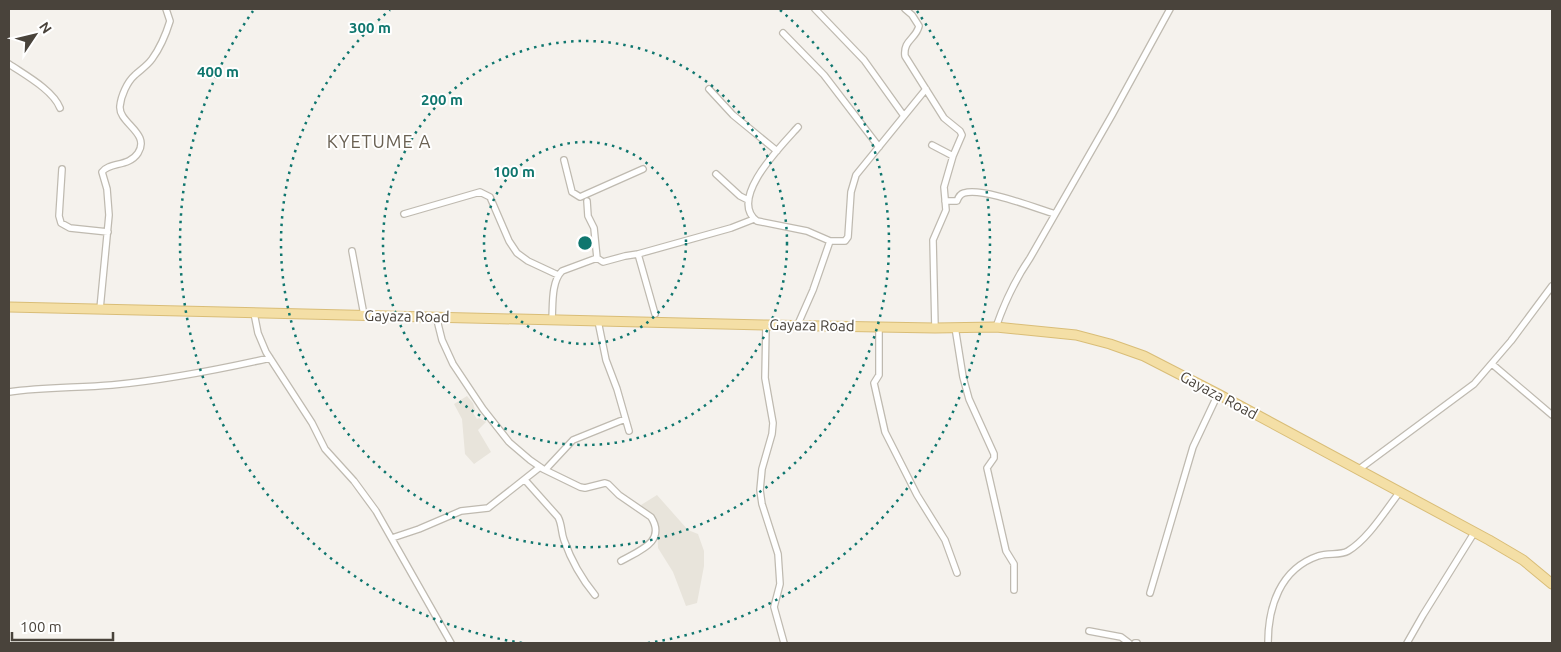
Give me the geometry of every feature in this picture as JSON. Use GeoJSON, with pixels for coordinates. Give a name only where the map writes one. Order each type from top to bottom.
{"type":"FeatureCollection","features":[{"type":"Feature","properties":{"kind":"main road","name":"Gayaza Road"},"geometry":{"type":"LineString","coordinates":[[9,307],[766,325],[798,324],[935,328],[996,327],[1076,335],[1144,356],[1218,394],[1523,560],[1552,584]]}},
{"type":"Feature","properties":{"kind":"street"},"geometry":{"type":"LineString","coordinates":[[100,309],[109,215],[107,189],[102,172],[107,168],[125,164],[132,160],[140,151],[141,144],[137,132],[121,113],[120,107],[130,80],[151,61],[166,33],[170,21],[166,9]]}},
{"type":"Feature","properties":{"kind":"street"},"geometry":{"type":"LineString","coordinates":[[816,9],[864,60],[904,116]]}},
{"type":"Feature","properties":{"kind":"street"},"geometry":{"type":"LineString","coordinates":[[904,9],[912,15],[918,26],[917,32],[905,45],[905,56],[944,118],[961,133],[961,138],[953,156],[944,187],[946,210],[933,240],[935,328]]}},
{"type":"Feature","properties":{"kind":"street"},"geometry":{"type":"LineString","coordinates":[[996,327],[1006,298],[1017,276],[1112,115],[1170,9]]}},
{"type":"Feature","properties":{"kind":"street"},"geometry":{"type":"LineString","coordinates":[[783,33],[824,76],[879,147]]}},
{"type":"Feature","properties":{"kind":"street"},"geometry":{"type":"LineString","coordinates":[[9,64],[53,96],[60,108]]}},
{"type":"Feature","properties":{"kind":"street"},"geometry":{"type":"LineString","coordinates":[[709,89],[733,115],[777,151]]}},
{"type":"Feature","properties":{"kind":"street"},"geometry":{"type":"LineString","coordinates":[[798,127],[777,151],[750,189],[748,200],[750,212],[754,219],[762,222],[807,231],[840,242],[847,239],[851,192],[856,175],[926,89]]}},
{"type":"Feature","properties":{"kind":"street"},"geometry":{"type":"LineString","coordinates":[[932,145],[953,156]]}},
{"type":"Feature","properties":{"kind":"street"},"geometry":{"type":"LineString","coordinates":[[564,160],[572,192],[580,197],[643,169]]}},
{"type":"Feature","properties":{"kind":"street"},"geometry":{"type":"LineString","coordinates":[[62,169],[59,216],[61,223],[70,228],[108,232]]}},
{"type":"Feature","properties":{"kind":"street"},"geometry":{"type":"LineString","coordinates":[[716,174],[740,196],[748,200]]}},
{"type":"Feature","properties":{"kind":"street"},"geometry":{"type":"LineString","coordinates":[[404,214],[480,192],[490,197],[516,253],[528,261],[558,275]]}},
{"type":"Feature","properties":{"kind":"street"},"geometry":{"type":"LineString","coordinates":[[945,201],[956,201],[966,192],[993,194],[1055,214]]}},
{"type":"Feature","properties":{"kind":"street"},"geometry":{"type":"LineString","coordinates":[[587,201],[588,216],[594,228],[597,258]]}},
{"type":"Feature","properties":{"kind":"street"},"geometry":{"type":"LineString","coordinates":[[597,258],[603,262],[638,254],[731,228],[754,219]]}},
{"type":"Feature","properties":{"kind":"street"},"geometry":{"type":"LineString","coordinates":[[798,324],[813,290],[830,240]]}},
{"type":"Feature","properties":{"kind":"street"},"geometry":{"type":"LineString","coordinates":[[352,251],[364,315]]}},
{"type":"Feature","properties":{"kind":"street"},"geometry":{"type":"LineString","coordinates":[[638,254],[655,314]]}},
{"type":"Feature","properties":{"kind":"street"},"geometry":{"type":"LineString","coordinates":[[552,319],[555,284],[558,275],[566,269],[597,258]]}},
{"type":"Feature","properties":{"kind":"street"},"geometry":{"type":"LineString","coordinates":[[1358,470],[1474,384],[1492,364],[1552,286]]}},
{"type":"Feature","properties":{"kind":"street"},"geometry":{"type":"LineString","coordinates":[[254,313],[261,342],[270,358],[312,423],[325,448],[366,497],[392,538],[451,643]]}},
{"type":"Feature","properties":{"kind":"street"},"geometry":{"type":"LineString","coordinates":[[436,316],[446,349],[483,409],[509,442],[530,460],[574,485],[585,488],[608,484],[654,522],[654,540],[621,561]]}},
{"type":"Feature","properties":{"kind":"street"},"geometry":{"type":"LineString","coordinates":[[598,321],[606,360],[629,430]]}},
{"type":"Feature","properties":{"kind":"street"},"geometry":{"type":"LineString","coordinates":[[766,325],[765,378],[773,423],[772,434],[763,462],[760,490],[762,504],[778,554],[780,584],[774,607],[784,643]]}},
{"type":"Feature","properties":{"kind":"street"},"geometry":{"type":"LineString","coordinates":[[879,326],[879,375],[874,383],[885,432],[917,495],[945,540],[957,573]]}},
{"type":"Feature","properties":{"kind":"street"},"geometry":{"type":"LineString","coordinates":[[955,327],[963,378],[969,399],[994,454],[994,458],[987,468],[1006,551],[1014,564],[1014,590]]}},
{"type":"Feature","properties":{"kind":"street"},"geometry":{"type":"LineString","coordinates":[[9,392],[180,377],[270,358]]}},
{"type":"Feature","properties":{"kind":"street"},"geometry":{"type":"LineString","coordinates":[[1492,364],[1552,415]]}},
{"type":"Feature","properties":{"kind":"street"},"geometry":{"type":"LineString","coordinates":[[1150,594],[1193,447],[1218,394]]}},
{"type":"Feature","properties":{"kind":"street"},"geometry":{"type":"LineString","coordinates":[[392,538],[419,530],[461,511],[488,508],[543,468],[573,440],[625,419]]}},
{"type":"Feature","properties":{"kind":"street"},"geometry":{"type":"LineString","coordinates":[[525,480],[558,517],[563,537],[576,569],[595,595]]}},
{"type":"Feature","properties":{"kind":"street"},"geometry":{"type":"LineString","coordinates":[[1268,643],[1272,611],[1281,584],[1306,562],[1318,556],[1350,550],[1365,536],[1399,493]]}},
{"type":"Feature","properties":{"kind":"street"},"geometry":{"type":"LineString","coordinates":[[1406,643],[1474,533]]}},
{"type":"Feature","properties":{"kind":"street"},"geometry":{"type":"LineString","coordinates":[[1089,631],[1121,637],[1129,643]]}},
{"type":"Feature","properties":{"kind":"shaded area"},"geometry":{"type":"Polygon","coordinates":[[[467,396],[473,403],[475,410],[473,413],[477,419],[479,418],[486,422],[478,430],[491,452],[474,464],[465,454],[462,419],[454,404],[467,396]]]}},
{"type":"Feature","properties":{"kind":"shaded area"},"geometry":{"type":"Polygon","coordinates":[[[657,495],[688,530],[698,534],[704,551],[704,566],[697,603],[686,606],[673,572],[658,548],[657,522],[641,505],[657,495]]]}},
{"type":"Feature","properties":{"kind":"district","name":"KYETUME A"},"geometry":{"type":"Point","coordinates":[379,141]}}]}
